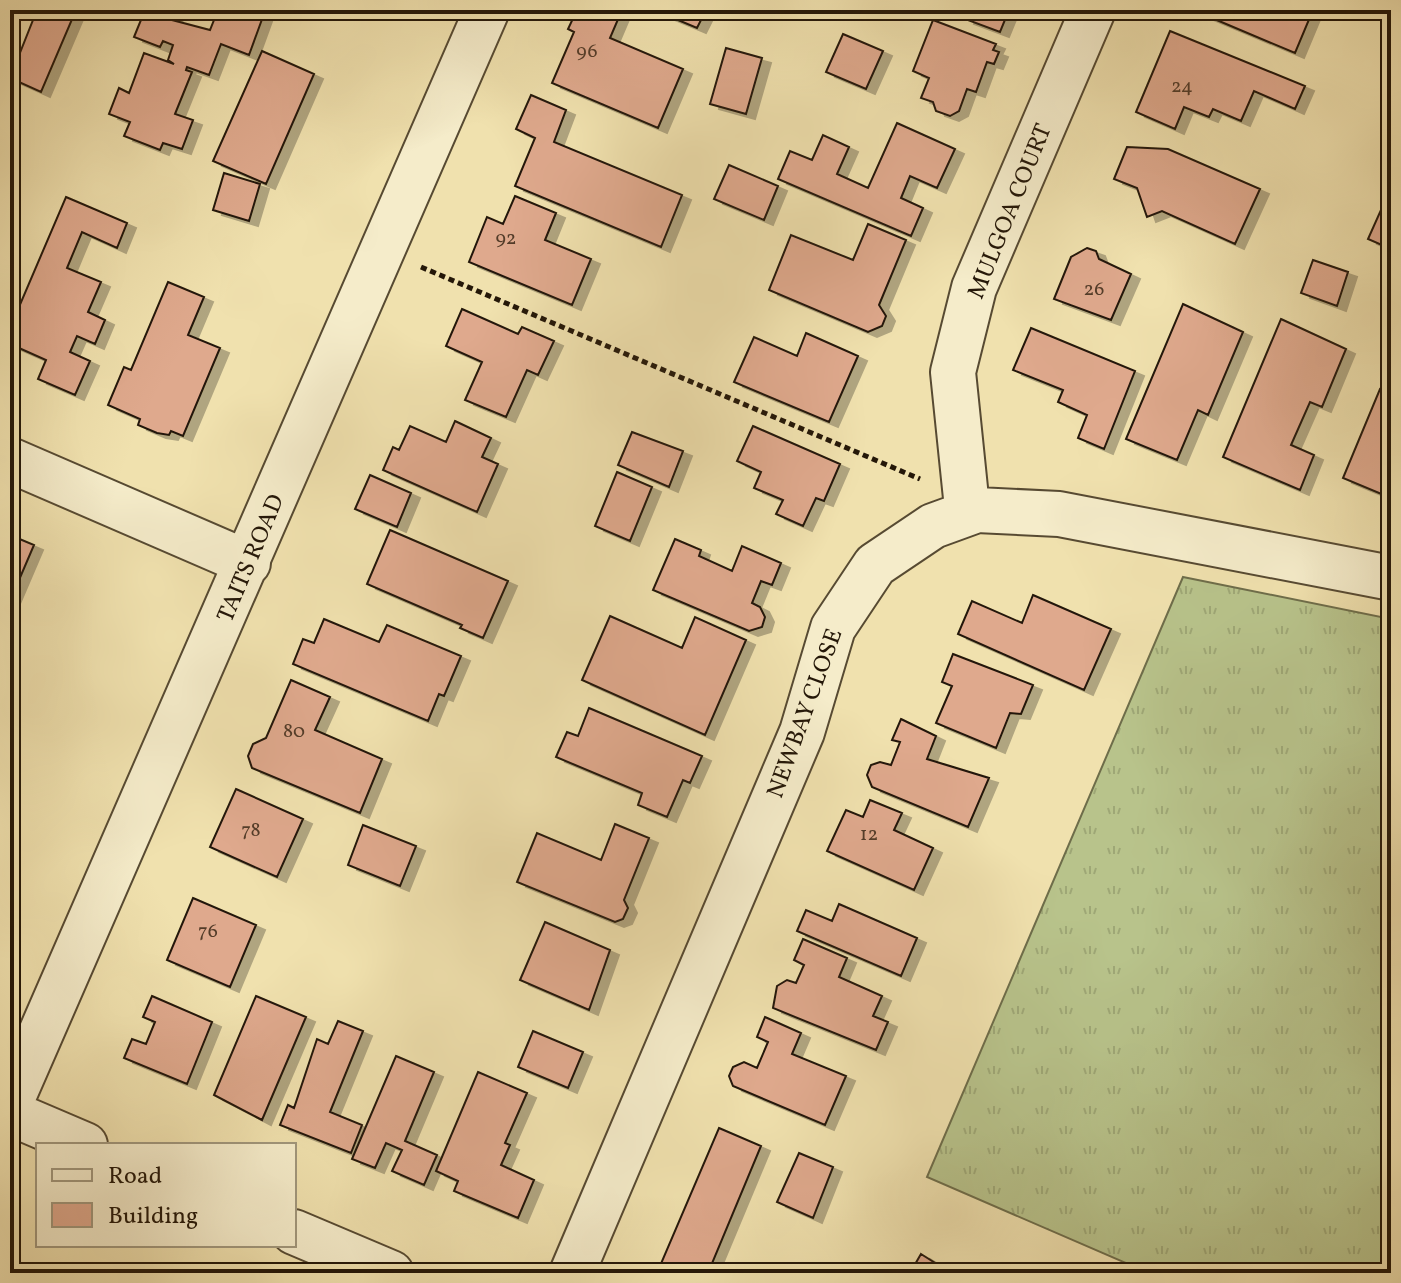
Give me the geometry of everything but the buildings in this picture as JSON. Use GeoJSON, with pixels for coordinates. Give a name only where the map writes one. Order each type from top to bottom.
{"type":"FeatureCollection","features":[{"type":"Feature","properties":{"kind":"street","name":"MULGOA COURT"},"geometry":{"type":"LineString","coordinates":[[972,504],[956,425],[953,372],[974,288],[1093,10]]}},
{"type":"Feature","properties":{"kind":"street","name":"TAITS ROAD"},"geometry":{"type":"LineString","coordinates":[[10,1104],[384,251],[476,13]]}},
{"type":"Feature","properties":{"kind":"street"},"geometry":{"type":"LineString","coordinates":[[10,460],[248,563]]}},
{"type":"Feature","properties":{"kind":"street","name":"NEWBAY CLOSE"},"geometry":{"type":"LineString","coordinates":[[572,1273],[802,732],[833,628],[875,565],[972,504],[1059,514],[1391,578]]}},
{"type":"Feature","properties":{"kind":"street"},"geometry":{"type":"LineString","coordinates":[[10,1113],[80,1143]]}},
{"type":"Feature","properties":{"kind":"street"},"geometry":{"type":"LineString","coordinates":[[296,1233],[391,1273]]}},
{"type":"Feature","properties":{"kind":"path"},"geometry":{"type":"LineString","coordinates":[[384,251],[972,504]]}},
{"type":"Feature","properties":{"kind":"green space"},"geometry":{"type":"Polygon","coordinates":[[[1183,577],[1391,619],[1391,1273],[1149,1273],[927,1177],[1183,577]]]}}]}
